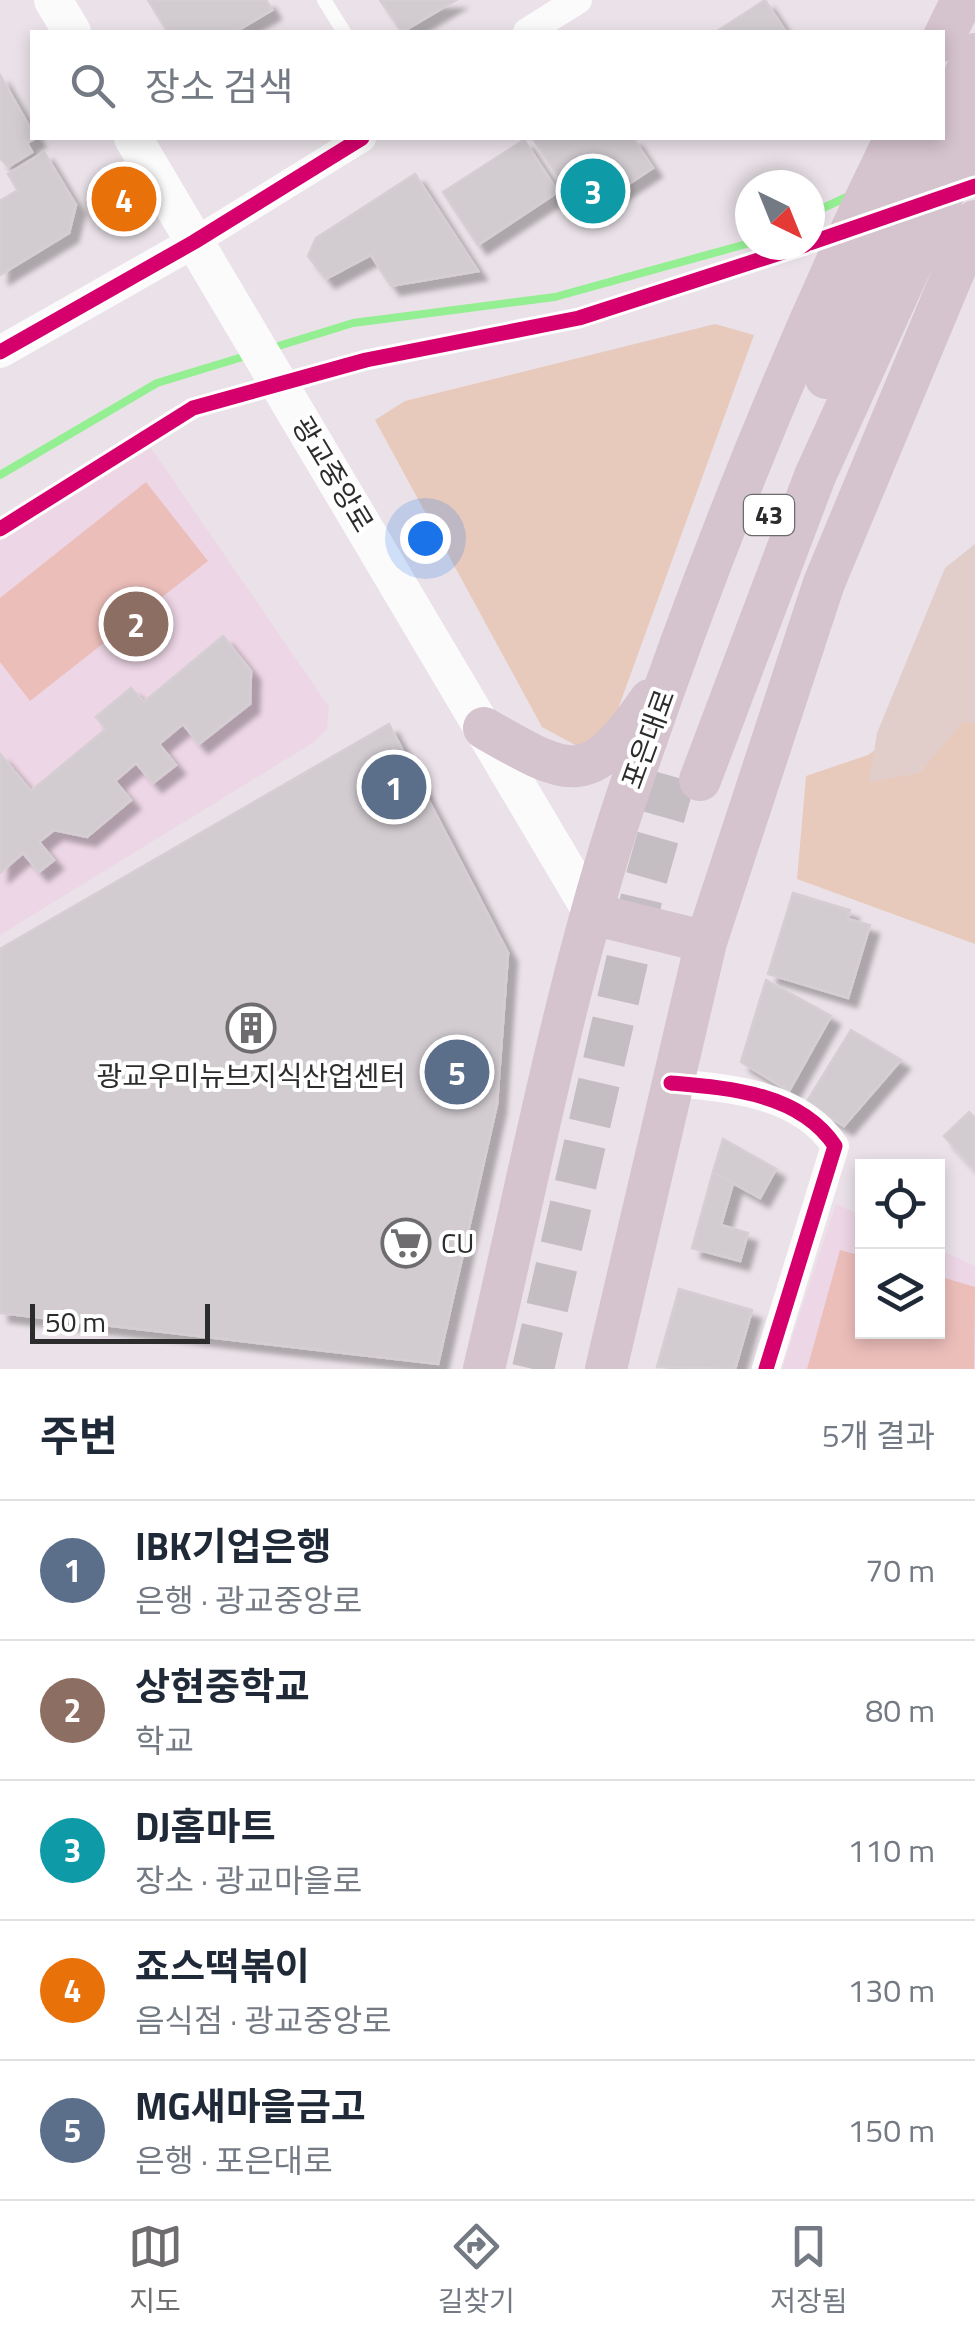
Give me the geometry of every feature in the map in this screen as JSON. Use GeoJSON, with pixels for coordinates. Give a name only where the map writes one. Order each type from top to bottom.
{"type":"FeatureCollection","features":[{"type":"Feature","properties":{"kind":"main road"},"geometry":{"type":"LineString","coordinates":[[53,0],[71,30]]}},
{"type":"Feature","properties":{"kind":"main road"},"geometry":{"type":"LineString","coordinates":[[945,34],[962,0]]}},
{"type":"Feature","properties":{"kind":"main road","name":"포은대로"},"geometry":{"type":"LineString","coordinates":[[950,123],[975,54]]}},
{"type":"Feature","properties":{"kind":"main road","name":"광교중앙로"},"geometry":{"type":"LineString","coordinates":[[134,140],[594,914]]}},
{"type":"Feature","properties":{"kind":"main road","name":"포은대로"},"geometry":{"type":"LineString","coordinates":[[688,775],[785,472],[872,266],[895,140]]}},
{"type":"Feature","properties":{"kind":"main road","name":"포은대로"},"geometry":{"type":"LineString","coordinates":[[484,1369],[594,914],[626,798],[729,518],[941,140]]}},
{"type":"Feature","properties":{"kind":"main road"},"geometry":{"type":"LineString","coordinates":[[606,1369],[706,942],[824,583],[975,220]]}},
{"type":"Feature","properties":{"kind":"main road"},"geometry":{"type":"LineString","coordinates":[[484,728],[550,764],[583,767],[601,759],[626,734],[676,663]]}},
{"type":"Feature","properties":{"kind":"main road"},"geometry":{"type":"LineString","coordinates":[[594,914],[706,942]]}},
{"type":"Feature","properties":{"kind":"street"},"geometry":{"type":"LineString","coordinates":[[530,30],[578,0]]}},
{"type":"Feature","properties":{"kind":"street"},"geometry":{"type":"LineString","coordinates":[[0,352],[194,242],[359,140]]}},
{"type":"Feature","properties":{"kind":"street"},"geometry":{"type":"LineString","coordinates":[[671,1082],[745,1089],[820,1123],[835,1146],[766,1369]]}},
{"type":"Feature","properties":{"kind":"lane"},"geometry":{"type":"LineString","coordinates":[[324,0],[343,30]]}},
{"type":"Feature","properties":{"kind":"shaded area"},"geometry":{"type":"Polygon","coordinates":[[[715,324],[754,335],[618,709],[602,733],[577,746],[542,727],[375,420],[405,401],[715,324]]]}},
{"type":"Feature","properties":{"kind":"shaded area"},"geometry":{"type":"Polygon","coordinates":[[[151,448],[329,707],[327,729],[314,742],[0,935],[0,541],[151,448]]]}},
{"type":"Feature","properties":{"kind":"shaded area"},"geometry":{"type":"Polygon","coordinates":[[[146,482],[208,561],[30,701],[0,662],[0,598],[146,482]]]}},
{"type":"Feature","properties":{"kind":"shaded area"},"geometry":{"type":"Polygon","coordinates":[[[975,544],[975,723],[962,723],[920,773],[869,782],[877,733],[945,568],[975,544]]]}},
{"type":"Feature","properties":{"kind":"shaded area"},"geometry":{"type":"Polygon","coordinates":[[[975,581],[975,944],[797,879],[806,776],[868,755],[940,703],[975,581]]]}},
{"type":"Feature","properties":{"kind":"shaded area"},"geometry":{"type":"Polygon","coordinates":[[[836,1204],[855,1213],[855,1339],[945,1339],[945,1252],[975,1266],[975,1369],[782,1369],[836,1204]]]}},
{"type":"Feature","properties":{"kind":"shaded area"},"geometry":{"type":"Polygon","coordinates":[[[840,1250],[855,1254],[855,1339],[945,1339],[945,1278],[975,1287],[974,1369],[807,1369],[840,1250]]]}},
{"type":"Feature","properties":{"kind":"building"},"geometry":{"type":"Polygon","coordinates":[[[148,0],[266,0],[272,10],[238,30],[167,30],[148,0]]]}},
{"type":"Feature","properties":{"kind":"building"},"geometry":{"type":"Polygon","coordinates":[[[380,0],[456,0],[405,30],[401,30],[380,0]]]}},
{"type":"Feature","properties":{"kind":"building"},"geometry":{"type":"Polygon","coordinates":[[[765,0],[785,30],[719,30],[765,0]]]}},
{"type":"Feature","properties":{"kind":"building"},"geometry":{"type":"Polygon","coordinates":[[[0,75],[30,128],[32,140],[27,143],[32,152],[8,167],[0,158],[0,75]]]}},
{"type":"Feature","properties":{"kind":"building"},"geometry":{"type":"Polygon","coordinates":[[[524,140],[558,192],[478,245],[443,192],[524,140]]]}},
{"type":"Feature","properties":{"kind":"building"},"geometry":{"type":"Polygon","coordinates":[[[534,140],[634,140],[653,168],[583,214],[534,140]]]}},
{"type":"Feature","properties":{"kind":"building"},"geometry":{"type":"Polygon","coordinates":[[[44,152],[76,205],[69,233],[0,275],[0,201],[18,190],[8,174],[44,152]]]}},
{"type":"Feature","properties":{"kind":"building"},"geometry":{"type":"Polygon","coordinates":[[[415,174],[478,271],[391,286],[371,255],[326,279],[308,256],[316,238],[415,174]]]}},
{"type":"Feature","properties":{"kind":"building"},"geometry":{"type":"Polygon","coordinates":[[[223,636],[251,671],[250,704],[199,744],[183,724],[159,744],[176,765],[153,783],[136,763],[115,781],[131,800],[87,837],[54,830],[39,842],[54,860],[39,872],[23,853],[0,873],[0,754],[31,791],[106,729],[96,717],[131,688],[144,702],[223,636]]]}},
{"type":"Feature","properties":{"kind":"building","name":"광교우미뉴브지식산업센터"},"geometry":{"type":"Polygon","coordinates":[[[389,724],[508,953],[497,1104],[438,1364],[0,1313],[0,949],[389,724]]]}},
{"type":"Feature","properties":{"kind":"building"},"geometry":{"type":"Polygon","coordinates":[[[793,893],[850,910],[848,919],[870,925],[848,998],[768,974],[793,893]]]}},
{"type":"Feature","properties":{"kind":"building"},"geometry":{"type":"Polygon","coordinates":[[[766,980],[831,1016],[789,1091],[741,1062],[766,980]]]}},
{"type":"Feature","properties":{"kind":"building"},"geometry":{"type":"Polygon","coordinates":[[[851,1030],[901,1060],[844,1126],[806,1103],[851,1030]]]}},
{"type":"Feature","properties":{"kind":"building"},"geometry":{"type":"Polygon","coordinates":[[[969,1112],[975,1118],[975,1170],[944,1136],[969,1112]]]}},
{"type":"Feature","properties":{"kind":"building"},"geometry":{"type":"Polygon","coordinates":[[[723,1139],[776,1169],[760,1198],[713,1172],[723,1139]]]}},
{"type":"Feature","properties":{"kind":"building"},"geometry":{"type":"Polygon","coordinates":[[[713,1172],[733,1183],[721,1225],[748,1233],[740,1261],[692,1248],[713,1172]]]}},
{"type":"Feature","properties":{"kind":"building"},"geometry":{"type":"Polygon","coordinates":[[[679,1289],[752,1310],[735,1369],[657,1367],[679,1289]]]}},
{"type":"Feature","properties":{"kind":"waterway"},"geometry":{"type":"LineString","coordinates":[[825,207],[849,196]]}},
{"type":"Feature","properties":{"kind":"waterway"},"geometry":{"type":"LineString","coordinates":[[272,348],[353,323],[555,297],[735,247]]}},
{"type":"Feature","properties":{"kind":"waterway"},"geometry":{"type":"LineString","coordinates":[[0,475],[157,383],[249,355]]}},
{"type":"Feature","properties":{"kind":"tunnel"},"geometry":{"type":"LineString","coordinates":[[533,1369],[645,883],[677,770]]}},
{"type":"Feature","properties":{"kind":"cycle path"},"geometry":{"type":"LineString","coordinates":[[0,352],[194,242],[359,140]]}},
{"type":"Feature","properties":{"kind":"cycle path"},"geometry":{"type":"LineString","coordinates":[[825,238],[975,186]]}},
{"type":"Feature","properties":{"kind":"cycle path"},"geometry":{"type":"LineString","coordinates":[[0,529],[193,408],[366,360],[579,318],[759,260]]}},
{"type":"Feature","properties":{"kind":"cycle path"},"geometry":{"type":"LineString","coordinates":[[671,1083],[739,1091],[783,1104],[803,1114],[835,1146],[766,1369]]}},
{"type":"Feature","properties":{"kind":"place","name":"DJ홈마트"},"geometry":{"type":"Point","coordinates":[593,191]}},
{"type":"Feature","properties":{"kind":"place","name":"죠스떡볶이"},"geometry":{"type":"Point","coordinates":[124,199]}},
{"type":"Feature","properties":{"kind":"place","name":"상현중학교"},"geometry":{"type":"Point","coordinates":[136,624]}},
{"type":"Feature","properties":{"kind":"place","name":"IBK기업은행"},"geometry":{"type":"Point","coordinates":[394,787]}},
{"type":"Feature","properties":{"kind":"place","name":"광교우미뉴브지식산업센터"},"geometry":{"type":"Point","coordinates":[251,1028]}},
{"type":"Feature","properties":{"kind":"place","name":"MG새마을금고"},"geometry":{"type":"Point","coordinates":[457,1072]}},
{"type":"Feature","properties":{"kind":"place","name":"CU"},"geometry":{"type":"Point","coordinates":[406,1243]}}]}
